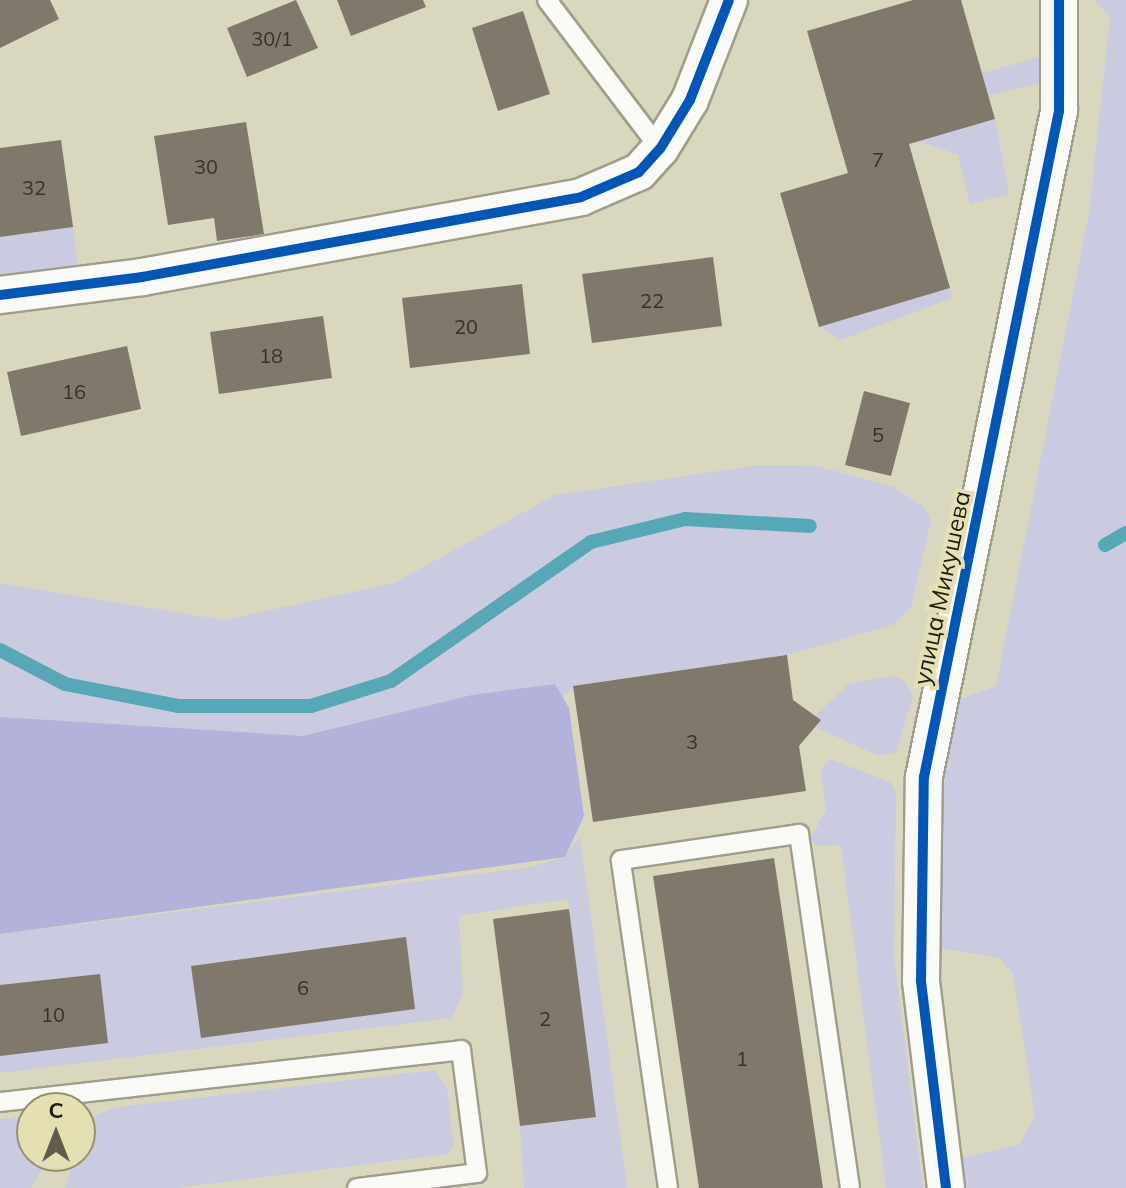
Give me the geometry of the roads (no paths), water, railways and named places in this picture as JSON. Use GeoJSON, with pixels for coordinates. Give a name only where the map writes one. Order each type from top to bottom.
{"type":"FeatureCollection","features":[{"type":"Feature","properties":{"kind":"street"},"geometry":{"type":"LineString","coordinates":[[0,295],[142,277],[581,197],[639,172],[660,149],[690,100],[729,0]]}},
{"type":"Feature","properties":{"kind":"street","name":"улица Микушева"},"geometry":{"type":"LineString","coordinates":[[946,1188],[921,980],[924,777],[1059,111],[1059,0]]}},
{"type":"Feature","properties":{"kind":"lane"},"geometry":{"type":"LineString","coordinates":[[547,0],[660,149]]}},
{"type":"Feature","properties":{"kind":"lane"},"geometry":{"type":"LineString","coordinates":[[668,1188],[621,860],[799,834],[850,1188]]}},
{"type":"Feature","properties":{"kind":"lane"},"geometry":{"type":"LineString","coordinates":[[0,1102],[461,1050],[477,1173],[360,1188]]}},
{"type":"Feature","properties":{"kind":"waterway"},"geometry":{"type":"LineString","coordinates":[[0,650],[65,684],[178,706],[311,706],[391,681],[591,542],[685,519],[810,526]]}},
{"type":"Feature","properties":{"kind":"waterway"},"geometry":{"type":"LineString","coordinates":[[1105,545],[1126,533]]}}]}
